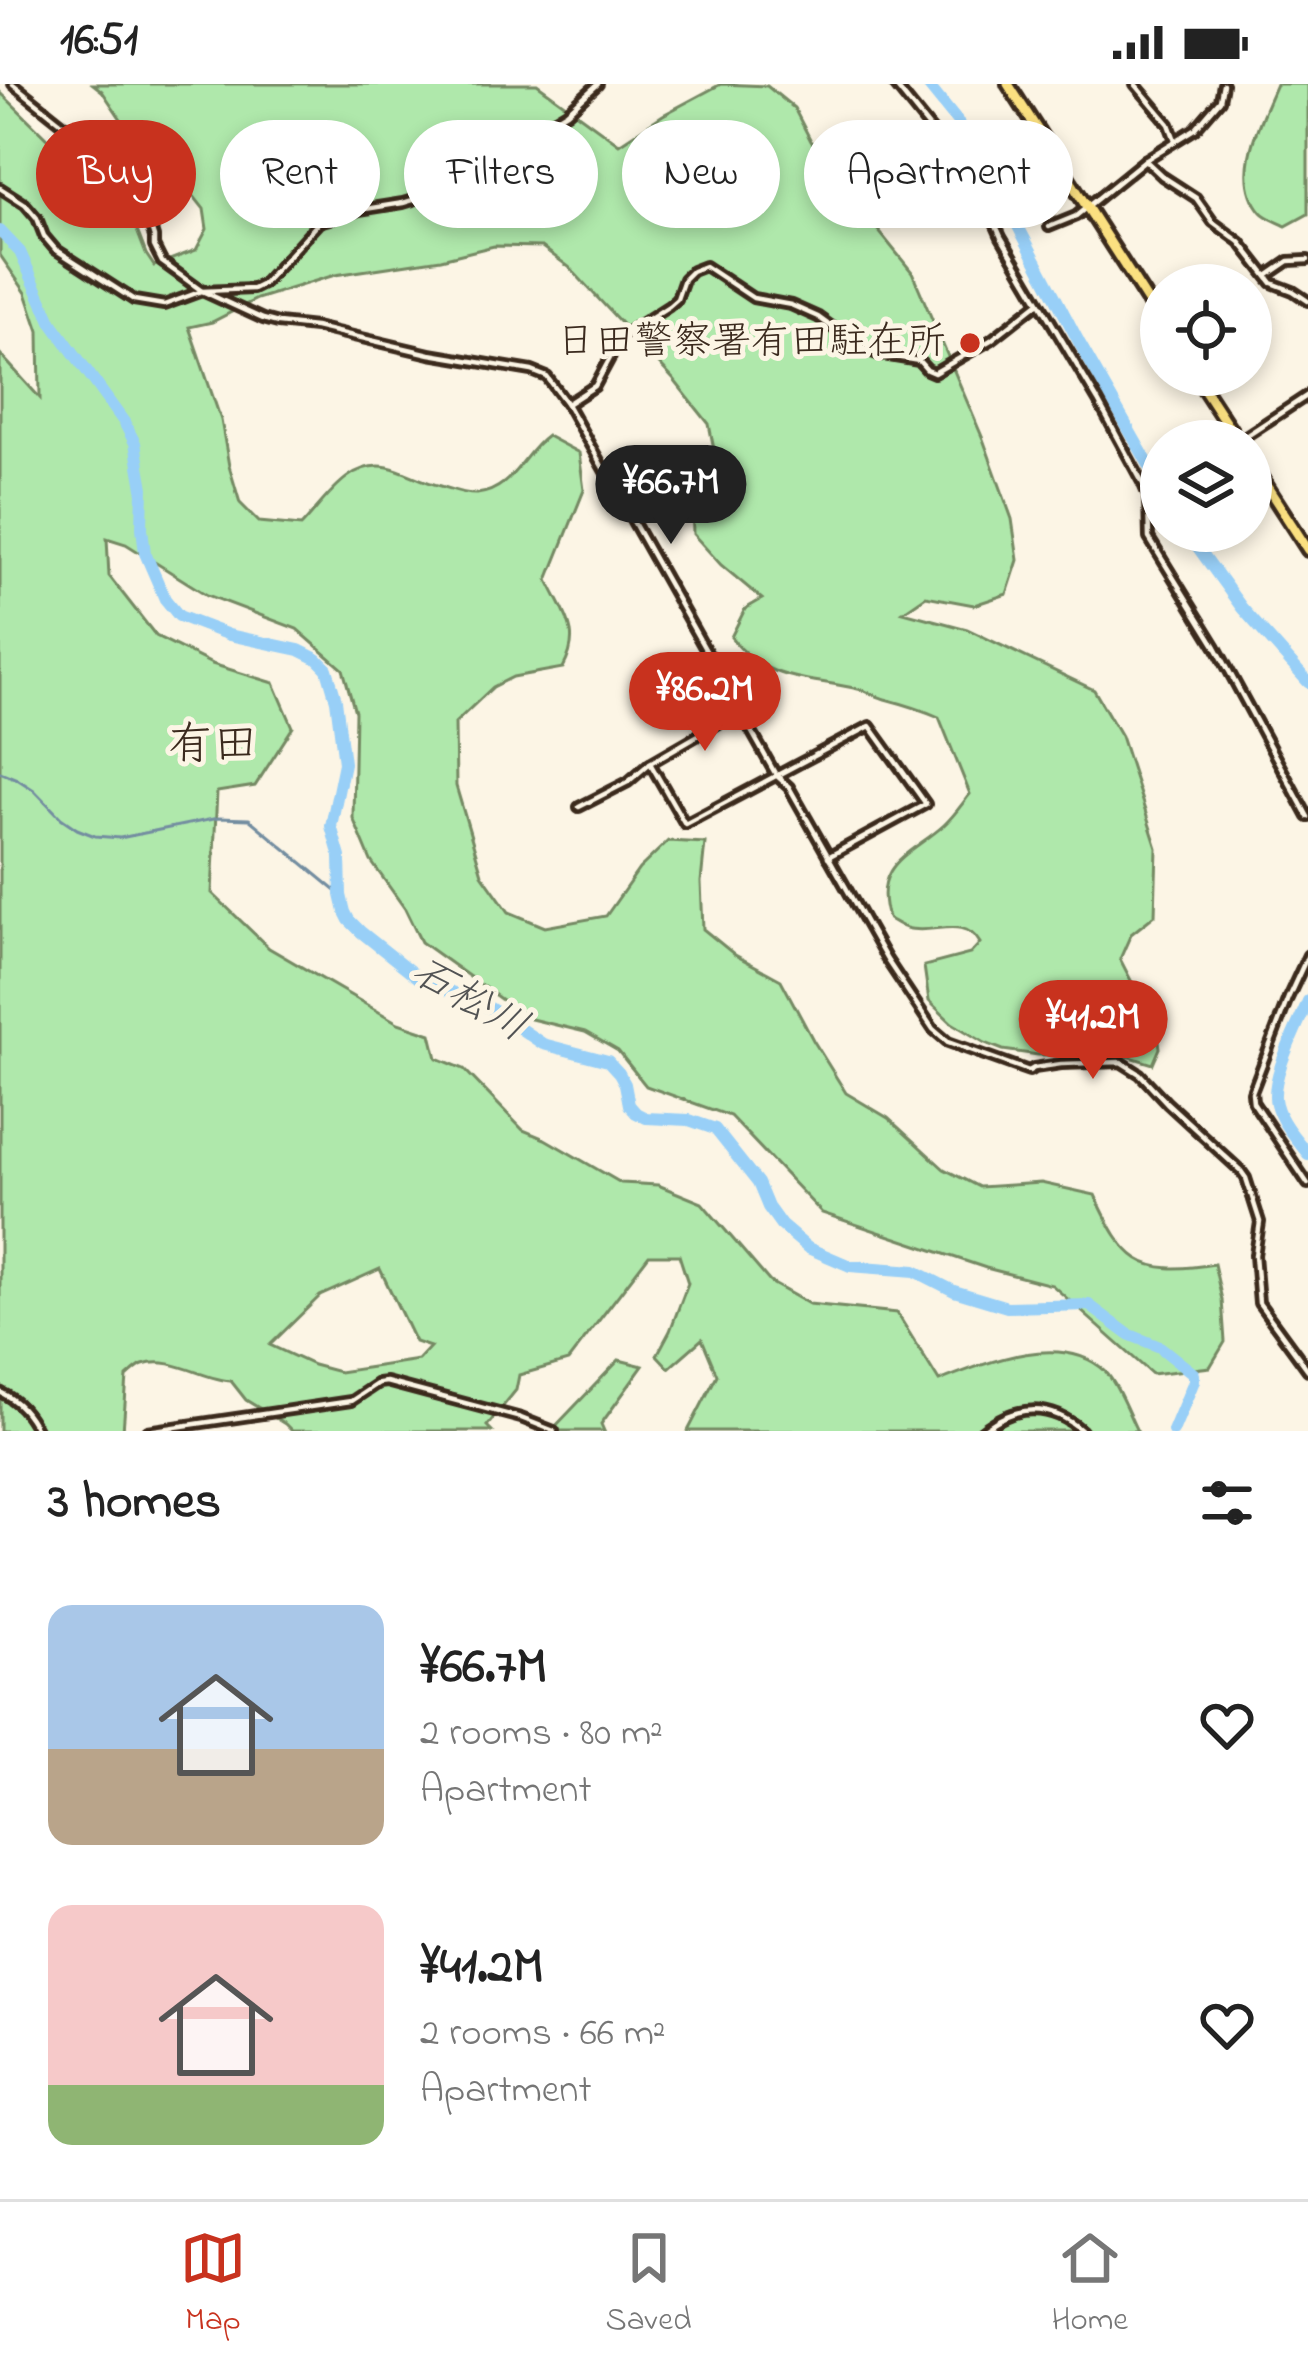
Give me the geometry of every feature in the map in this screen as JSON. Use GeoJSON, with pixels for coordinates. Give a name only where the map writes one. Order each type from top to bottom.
{"type":"FeatureCollection","features":[{"type":"Feature","properties":{"kind":"main road"},"geometry":{"type":"LineString","coordinates":[[1008,84],[1140,289]]}},
{"type":"Feature","properties":{"kind":"main road"},"geometry":{"type":"LineString","coordinates":[[1272,494],[1308,550]]}},
{"type":"Feature","properties":{"kind":"street"},"geometry":{"type":"LineString","coordinates":[[13,84],[126,173],[146,212],[161,262],[202,291],[263,320],[547,377],[567,404],[776,776],[789,787],[887,959],[941,1037],[1029,1071],[1073,1063],[1121,1062],[1141,1074],[1241,1171],[1260,1222],[1255,1256],[1259,1303],[1308,1370]]}},
{"type":"Feature","properties":{"kind":"street"},"geometry":{"type":"LineString","coordinates":[[0,188],[17,197],[37,218],[55,249],[130,299],[156,305],[202,291],[253,289],[263,284],[319,221],[446,190],[567,112],[598,84]]}},
{"type":"Feature","properties":{"kind":"street"},"geometry":{"type":"LineString","coordinates":[[894,84],[967,167],[1001,237],[1140,481]]}},
{"type":"Feature","properties":{"kind":"street"},"geometry":{"type":"LineString","coordinates":[[1135,84],[1169,124],[1175,140]]}},
{"type":"Feature","properties":{"kind":"street"},"geometry":{"type":"LineString","coordinates":[[1073,217],[1145,160],[1189,133],[1220,100],[1223,84]]}},
{"type":"Feature","properties":{"kind":"street"},"geometry":{"type":"LineString","coordinates":[[1145,160],[1196,198],[1214,223],[1240,242],[1257,264]]}},
{"type":"Feature","properties":{"kind":"street"},"geometry":{"type":"LineString","coordinates":[[1272,273],[1289,261],[1308,260]]}},
{"type":"Feature","properties":{"kind":"street"},"geometry":{"type":"LineString","coordinates":[[567,404],[595,386],[622,335],[676,299],[684,279],[699,267],[711,268],[753,298],[791,305],[818,317],[861,348],[919,361],[934,373],[992,340],[1040,302]]}},
{"type":"Feature","properties":{"kind":"street"},"geometry":{"type":"LineString","coordinates":[[1272,282],[1308,301]]}},
{"type":"Feature","properties":{"kind":"street"},"geometry":{"type":"LineString","coordinates":[[1270,420],[1308,395]]}},
{"type":"Feature","properties":{"kind":"street"},"geometry":{"type":"LineString","coordinates":[[1158,552],[1216,647],[1308,817]]}},
{"type":"Feature","properties":{"kind":"street"},"geometry":{"type":"LineString","coordinates":[[579,807],[628,782],[650,763],[740,711]]}},
{"type":"Feature","properties":{"kind":"street"},"geometry":{"type":"LineString","coordinates":[[650,763],[685,824],[870,725],[926,804],[828,857]]}},
{"type":"Feature","properties":{"kind":"street"},"geometry":{"type":"LineString","coordinates":[[1308,955],[1252,1092],[1253,1102],[1308,1184]]}},
{"type":"Feature","properties":{"kind":"street"},"geometry":{"type":"LineString","coordinates":[[148,1431],[351,1401],[386,1382],[554,1431]]}},
{"type":"Feature","properties":{"kind":"street"},"geometry":{"type":"LineString","coordinates":[[0,1392],[15,1400],[37,1431]]}},
{"type":"Feature","properties":{"kind":"street"},"geometry":{"type":"LineString","coordinates":[[982,1431],[1023,1409],[1058,1416],[1082,1431]]}},
{"type":"Feature","properties":{"kind":"green space"},"geometry":{"type":"Polygon","coordinates":[[[93,84],[537,84],[586,120],[404,120],[404,228],[598,228],[598,129],[622,142],[622,228],[780,228],[780,120],[655,120],[721,84],[767,86],[794,108],[804,127],[804,228],[876,228],[912,272],[1012,519],[1018,560],[1007,594],[974,605],[926,596],[903,612],[967,629],[1094,690],[1121,736],[1157,848],[1155,915],[1131,934],[1120,959],[1158,1033],[1160,1048],[1153,1064],[1121,1054],[1038,1055],[1003,1050],[952,1023],[929,1001],[924,966],[970,954],[980,943],[973,934],[956,928],[904,927],[888,918],[884,899],[885,884],[898,862],[944,825],[970,794],[939,717],[861,690],[773,671],[731,637],[745,609],[762,599],[693,534],[692,503],[716,460],[709,424],[569,267],[542,247],[494,246],[335,275],[189,327],[221,420],[240,503],[259,522],[301,526],[339,484],[361,469],[388,467],[477,494],[500,486],[547,436],[579,453],[584,490],[548,580],[571,633],[569,655],[563,668],[513,677],[493,687],[455,723],[456,786],[482,874],[509,912],[545,927],[606,916],[639,869],[668,841],[705,843],[703,929],[735,955],[781,980],[846,1093],[888,1118],[944,1169],[979,1187],[1041,1183],[1095,1195],[1116,1235],[1138,1259],[1168,1268],[1214,1264],[1225,1342],[1210,1367],[1152,1374],[1052,1285],[822,1213],[730,1116],[646,1086],[618,1051],[585,1032],[527,1018],[421,942],[405,909],[371,861],[353,818],[355,712],[343,669],[297,629],[207,595],[126,544],[107,538],[109,576],[156,636],[212,664],[274,683],[293,727],[255,786],[217,792],[212,893],[269,948],[398,1023],[431,1034],[437,1058],[464,1069],[523,1130],[621,1183],[658,1185],[702,1203],[770,1282],[809,1304],[897,1313],[939,1381],[1000,1359],[1067,1353],[1105,1371],[1137,1431],[688,1431],[717,1375],[702,1339],[669,1368],[657,1355],[688,1283],[679,1255],[649,1255],[568,1361],[519,1375],[516,1390],[487,1426],[492,1431],[292,1431],[246,1400],[231,1381],[154,1363],[127,1377],[123,1431],[0,1431],[0,354],[40,398],[39,331],[26,293],[0,255],[0,92],[36,127],[36,228],[136,228],[154,266],[196,250],[207,229],[204,209],[196,199],[196,120],[122,120],[93,84]],[[380,1269],[320,1296],[270,1345],[339,1372],[418,1360],[430,1347],[415,1342],[380,1269]]]}},
{"type":"Feature","properties":{"kind":"green space"},"geometry":{"type":"Polygon","coordinates":[[[1276,84],[1308,84],[1308,214],[1286,226],[1261,212],[1248,182],[1251,148],[1276,84]]]}},
{"type":"Feature","properties":{"kind":"green space"},"geometry":{"type":"Polygon","coordinates":[[[619,1360],[643,1366],[601,1424],[604,1431],[551,1431],[619,1360]]]}},
{"type":"Feature","properties":{"kind":"waterway"},"geometry":{"type":"LineString","coordinates":[[927,84],[957,121],[1010,211],[1140,449]]}},
{"type":"Feature","properties":{"kind":"waterway","name":"石松川"},"geometry":{"type":"LineString","coordinates":[[0,231],[20,252],[52,323],[135,443],[143,488],[145,553],[165,599],[179,616],[229,635],[299,650],[327,669],[344,763],[331,826],[349,920],[420,979],[490,1008],[543,1044],[608,1061],[625,1084],[629,1105],[636,1113],[646,1118],[689,1120],[715,1129],[758,1183],[781,1225],[808,1248],[850,1266],[915,1271],[954,1291],[1007,1307],[1089,1305],[1128,1334],[1160,1347],[1194,1374],[1173,1431]]}},
{"type":"Feature","properties":{"kind":"waterway"},"geometry":{"type":"LineString","coordinates":[[1201,552],[1242,608],[1308,682]]}},
{"type":"Feature","properties":{"kind":"waterway"},"geometry":{"type":"LineString","coordinates":[[0,772],[34,790],[77,829],[95,836],[120,838],[218,818],[249,819],[341,895]]}},
{"type":"Feature","properties":{"kind":"waterway"},"geometry":{"type":"LineString","coordinates":[[1308,1001],[1280,1067],[1275,1093],[1281,1118],[1308,1154]]}},
{"type":"Feature","properties":{"kind":"place","name":"日田警察署有田駐在所"},"geometry":{"type":"Point","coordinates":[970,343]}},
{"type":"Feature","properties":{"kind":"district","name":"有田"},"geometry":{"type":"Point","coordinates":[213,747]}}]}
